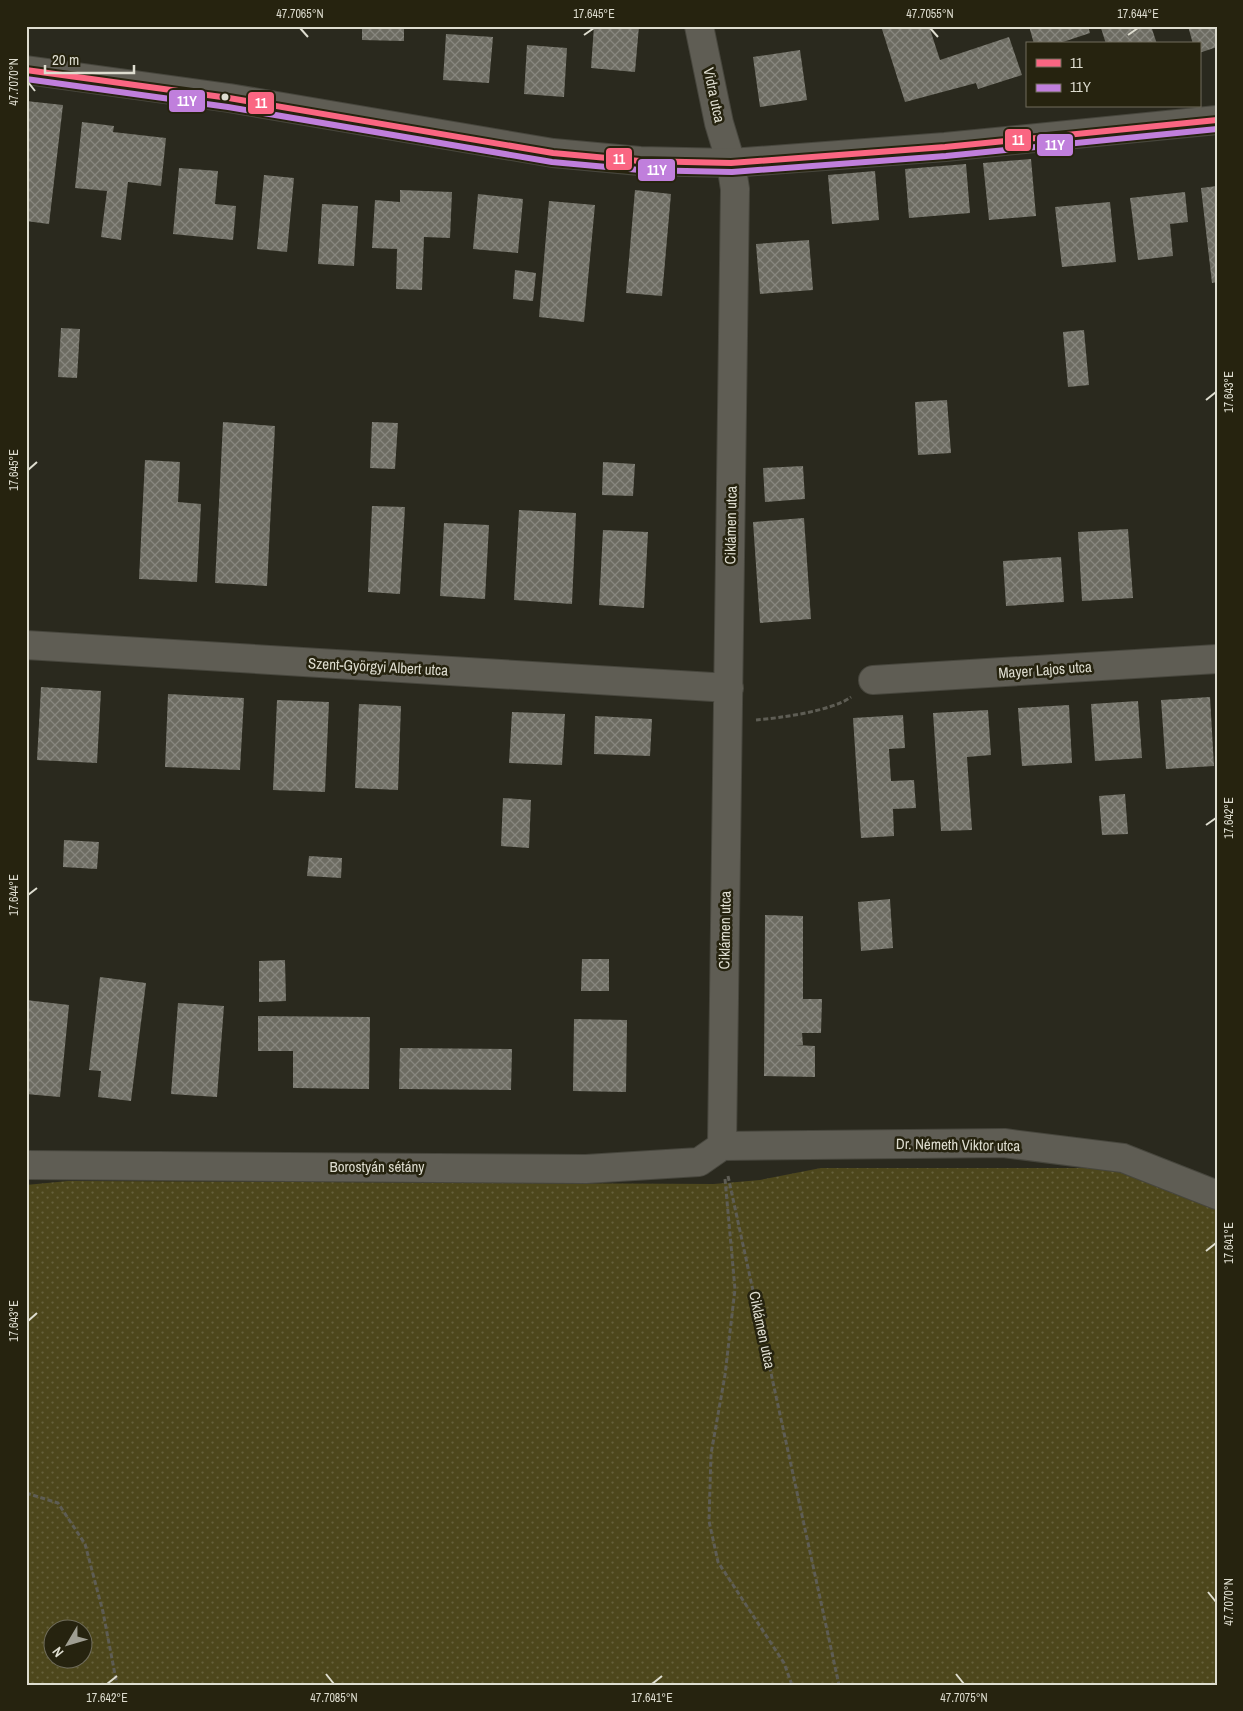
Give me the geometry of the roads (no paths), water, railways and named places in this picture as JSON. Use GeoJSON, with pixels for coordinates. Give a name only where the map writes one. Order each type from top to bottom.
{"type":"FeatureCollection","features":[{"type":"Feature","properties":{"kind":"street","name":"Vidra utca"},"geometry":{"type":"LineString","coordinates":[[699,26],[719,122],[731,163]]}},
{"type":"Feature","properties":{"kind":"street"},"geometry":{"type":"LineString","coordinates":[[26,70],[229,98],[553,153],[640,161],[731,163],[945,147],[1217,120]]}},
{"type":"Feature","properties":{"kind":"street","name":"Ciklámen utca"},"geometry":{"type":"LineString","coordinates":[[722,1146],[735,189],[731,163]]}},
{"type":"Feature","properties":{"kind":"street","name":"Szent-Györgyi Albert utca"},"geometry":{"type":"LineString","coordinates":[[26,645],[729,688]]}},
{"type":"Feature","properties":{"kind":"street","name":"Mayer Lajos utca"},"geometry":{"type":"LineString","coordinates":[[873,680],[1217,659]]}},
{"type":"Feature","properties":{"kind":"street","name":"Dr. Németh Viktor utca"},"geometry":{"type":"LineString","coordinates":[[722,1146],[1004,1143],[1123,1158],[1217,1195]]}},
{"type":"Feature","properties":{"kind":"street","name":"Borostyán sétány"},"geometry":{"type":"LineString","coordinates":[[26,1165],[586,1168],[699,1162],[722,1146]]}}]}
